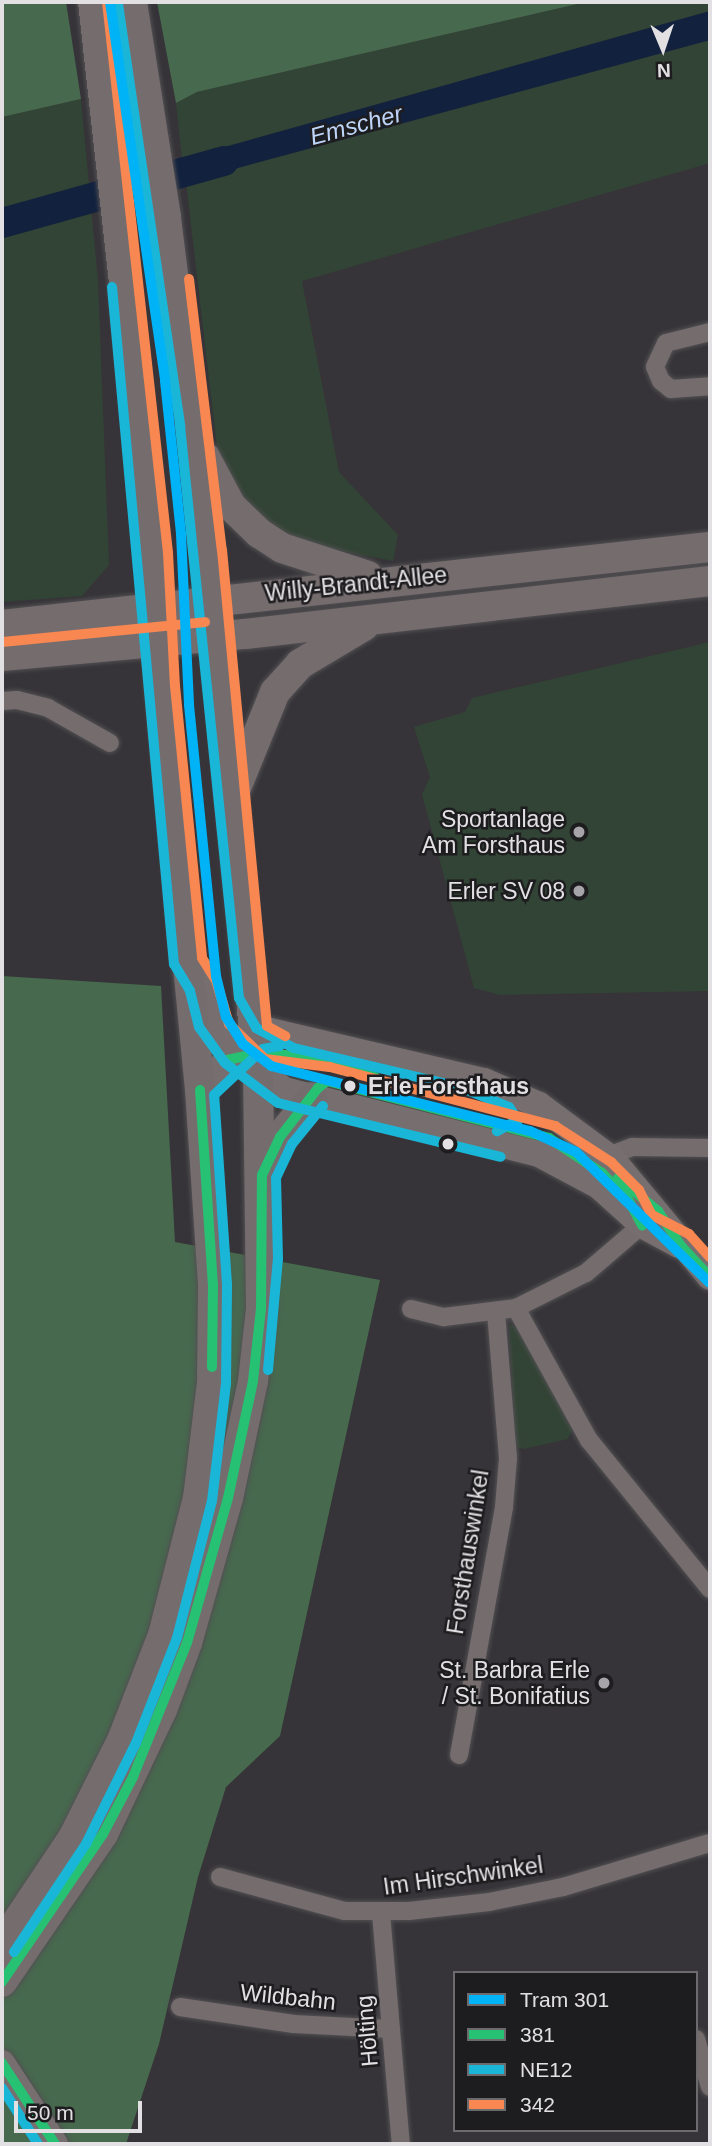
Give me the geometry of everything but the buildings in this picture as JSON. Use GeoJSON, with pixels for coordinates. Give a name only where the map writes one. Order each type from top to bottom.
{"type":"FeatureCollection","features":[{"type":"Feature","properties":{"kind":"main road"},"geometry":{"type":"LineString","coordinates":[[2,1982],[103,1834],[143,1754],[191,1631],[225,1510],[253,1381],[261,1309],[262,1175],[258,1072],[245,1046],[252,994],[194,424],[166,216],[133,12]]}},
{"type":"Feature","properties":{"kind":"main road"},"geometry":{"type":"LineString","coordinates":[[2,1944],[72,1838],[122,1738],[163,1635],[184,1563],[198,1498],[212,1382],[213,1285],[200,1090],[157,642],[154,555],[110,126],[95,15]]}},
{"type":"Feature","properties":{"kind":"main road"},"geometry":{"type":"LineString","coordinates":[[194,424],[211,475],[231,506],[259,533],[282,548],[379,580]]}},
{"type":"Feature","properties":{"kind":"main road","name":"Willy-Brandt-Allee"},"geometry":{"type":"LineString","coordinates":[[2,625],[379,580],[710,547]]}},
{"type":"Feature","properties":{"kind":"main road","name":"Willy-Brandt-Allee"},"geometry":{"type":"LineString","coordinates":[[2,656],[378,619],[710,581]]}},
{"type":"Feature","properties":{"kind":"main road"},"geometry":{"type":"LineString","coordinates":[[232,802],[247,754],[275,692],[300,664],[378,619]]}},
{"type":"Feature","properties":{"kind":"main road"},"geometry":{"type":"LineString","coordinates":[[188,963],[203,985],[217,1031],[245,1046]]}},
{"type":"Feature","properties":{"kind":"main road"},"geometry":{"type":"LineString","coordinates":[[252,994],[266,1018],[299,1035]]}},
{"type":"Feature","properties":{"kind":"main road"},"geometry":{"type":"LineString","coordinates":[[200,1090],[245,1046],[270,1031],[299,1035],[484,1082],[539,1105],[612,1159],[650,1218]]}},
{"type":"Feature","properties":{"kind":"main road"},"geometry":{"type":"LineString","coordinates":[[258,1072],[284,1090],[540,1154],[650,1218],[681,1246],[710,1278]]}},
{"type":"Feature","properties":{"kind":"main road"},"geometry":{"type":"LineString","coordinates":[[262,1175],[276,1144],[312,1097]]}},
{"type":"Feature","properties":{"kind":"main road"},"geometry":{"type":"LineString","coordinates":[[2,2063],[55,2144]]}},
{"type":"Feature","properties":{"kind":"street"},"geometry":{"type":"LineString","coordinates":[[710,331],[666,343],[655,368],[661,382],[671,389],[710,386]]}},
{"type":"Feature","properties":{"kind":"street"},"geometry":{"type":"LineString","coordinates":[[2,701],[17,700],[48,708],[110,743]]}},
{"type":"Feature","properties":{"kind":"street"},"geometry":{"type":"LineString","coordinates":[[599,1186],[612,1159],[632,1147],[710,1148]]}},
{"type":"Feature","properties":{"kind":"street"},"geometry":{"type":"LineString","coordinates":[[411,1309],[444,1317],[516,1308],[586,1273],[650,1218]]}},
{"type":"Feature","properties":{"kind":"street"},"geometry":{"type":"LineString","coordinates":[[516,1308],[589,1440],[710,1589]]}},
{"type":"Feature","properties":{"kind":"street","name":"Forsthauswinkel"},"geometry":{"type":"LineString","coordinates":[[459,1755],[502,1520],[508,1458],[496,1312]]}},
{"type":"Feature","properties":{"kind":"street","name":"Im Hirschwinkel"},"geometry":{"type":"LineString","coordinates":[[220,1877],[302,1902],[381,1913],[476,1904],[563,1887],[710,1843]]}},
{"type":"Feature","properties":{"kind":"street","name":"Hölting"},"geometry":{"type":"LineString","coordinates":[[381,1913],[401,2144]]}},
{"type":"Feature","properties":{"kind":"street","name":"Wildbahn"},"geometry":{"type":"LineString","coordinates":[[180,2007],[294,2024],[391,2029]]}},
{"type":"Feature","properties":{"kind":"street"},"geometry":{"type":"LineString","coordinates":[[698,2046],[710,2087]]}},
{"type":"Feature","properties":{"kind":"green space"},"geometry":{"type":"Polygon","coordinates":[[[2,2],[66,2],[81,99],[2,117],[2,2]]]}},
{"type":"Feature","properties":{"kind":"green space"},"geometry":{"type":"Polygon","coordinates":[[[157,2],[586,2],[197,92],[176,103],[157,2]]]}},
{"type":"Feature","properties":{"kind":"green space"},"geometry":{"type":"Polygon","coordinates":[[[586,2],[710,2],[710,11],[182,159],[176,103],[197,92],[586,2]]]}},
{"type":"Feature","properties":{"kind":"green space"},"geometry":{"type":"Polygon","coordinates":[[[710,40],[710,163],[302,281],[339,472],[398,535],[393,561],[286,540],[220,473],[186,182],[710,40]]]}},
{"type":"Feature","properties":{"kind":"green space"},"geometry":{"type":"Polygon","coordinates":[[[81,99],[98,281],[109,565],[82,596],[2,602],[2,117],[81,99]]]}},
{"type":"Feature","properties":{"kind":"green space","name":"Sportanlage Am Forsthaus"},"geometry":{"type":"Polygon","coordinates":[[[710,642],[710,991],[500,995],[474,988],[422,794],[430,777],[414,727],[465,712],[472,698],[710,642]]]}},
{"type":"Feature","properties":{"kind":"green space"},"geometry":{"type":"Polygon","coordinates":[[[2,976],[161,986],[175,1242],[380,1280],[280,1736],[226,1787],[198,1877],[159,2044],[126,2144],[2,2144],[2,976]]]}},
{"type":"Feature","properties":{"kind":"green space"},"geometry":{"type":"Polygon","coordinates":[[[509,1325],[517,1327],[574,1426],[568,1439],[524,1449],[515,1446],[509,1325]]]}},
{"type":"Feature","properties":{"kind":"water"},"geometry":{"type":"Polygon","coordinates":[[[710,11],[710,40],[186,182],[182,159],[710,11]]]}},
{"type":"Feature","properties":{"kind":"waterway","name":"Emscher"},"geometry":{"type":"LineString","coordinates":[[2,223],[224,161]]}},
{"type":"Feature","properties":{"kind":"tram line","name":"301"},"geometry":{"type":"LineString","coordinates":[[110,2],[165,381],[181,534],[189,705],[216,976],[226,1017],[243,1044],[271,1066],[530,1131],[576,1152],[710,1283]]}},
{"type":"Feature","properties":{"kind":"transit line","name":"342"},"geometry":{"type":"LineString","coordinates":[[107,2],[168,553],[175,686],[202,958],[216,980],[229,1024],[265,1059],[330,1067],[555,1126],[611,1162],[639,1190],[652,1215],[689,1234],[710,1257]]}},
{"type":"Feature","properties":{"kind":"transit line","name":"NE12"},"geometry":{"type":"LineString","coordinates":[[118,4],[180,426],[239,998],[256,1028],[294,1048],[460,1087],[509,1107],[518,1120],[497,1131]]}},
{"type":"Feature","properties":{"kind":"transit line","name":"342"},"geometry":{"type":"LineString","coordinates":[[189,279],[222,550],[267,1026],[285,1036]]}},
{"type":"Feature","properties":{"kind":"transit line","name":"NE12"},"geometry":{"type":"LineString","coordinates":[[112,287],[174,964],[190,991],[199,1027],[225,1063],[278,1103],[501,1157]]}},
{"type":"Feature","properties":{"kind":"transit line","name":"342"},"geometry":{"type":"LineString","coordinates":[[2,642],[205,622]]}},
{"type":"Feature","properties":{"kind":"transit line","name":"NE12"},"geometry":{"type":"LineString","coordinates":[[14,1952],[86,1844],[136,1743],[177,1638],[212,1501],[226,1384],[227,1284],[214,1095],[263,1049],[280,1046]]}},
{"type":"Feature","properties":{"kind":"transit line","name":"381"},"geometry":{"type":"LineString","coordinates":[[227,1060],[256,1054],[293,1055],[375,1077]]}},
{"type":"Feature","properties":{"kind":"transit line","name":"381"},"geometry":{"type":"LineString","coordinates":[[2,1982],[103,1834],[133,1777],[187,1643],[228,1498],[253,1381],[261,1309],[262,1175],[280,1137],[318,1088],[327,1081],[549,1138],[602,1173],[628,1199],[642,1225]]}},
{"type":"Feature","properties":{"kind":"transit line","name":"381"},"geometry":{"type":"LineString","coordinates":[[200,1090],[213,1285],[212,1367]]}},
{"type":"Feature","properties":{"kind":"transit line","name":"NE12"},"geometry":{"type":"LineString","coordinates":[[268,1370],[278,1259],[276,1178],[292,1144],[323,1106]]}},
{"type":"Feature","properties":{"kind":"transit line","name":"381"},"geometry":{"type":"LineString","coordinates":[[618,1178],[658,1211],[681,1246],[710,1277]]}},
{"type":"Feature","properties":{"kind":"transit line","name":"381"},"geometry":{"type":"LineString","coordinates":[[2,2063],[55,2144]]}},
{"type":"Feature","properties":{"kind":"transit line","name":"NE12"},"geometry":{"type":"LineString","coordinates":[[2,2088],[38,2144]]}},
{"type":"Feature","properties":{"kind":"place","name":"Sportanlage Am Forsthaus"},"geometry":{"type":"Point","coordinates":[579,832]}},
{"type":"Feature","properties":{"kind":"place","name":"Erler SV 08"},"geometry":{"type":"Point","coordinates":[579,891]}},
{"type":"Feature","properties":{"kind":"place","name":"Erle Forsthaus"},"geometry":{"type":"Point","coordinates":[350,1086]}},
{"type":"Feature","properties":{"kind":"place","name":"St. Barbra Erle / St. Bonifatius"},"geometry":{"type":"Point","coordinates":[604,1683]}}]}
